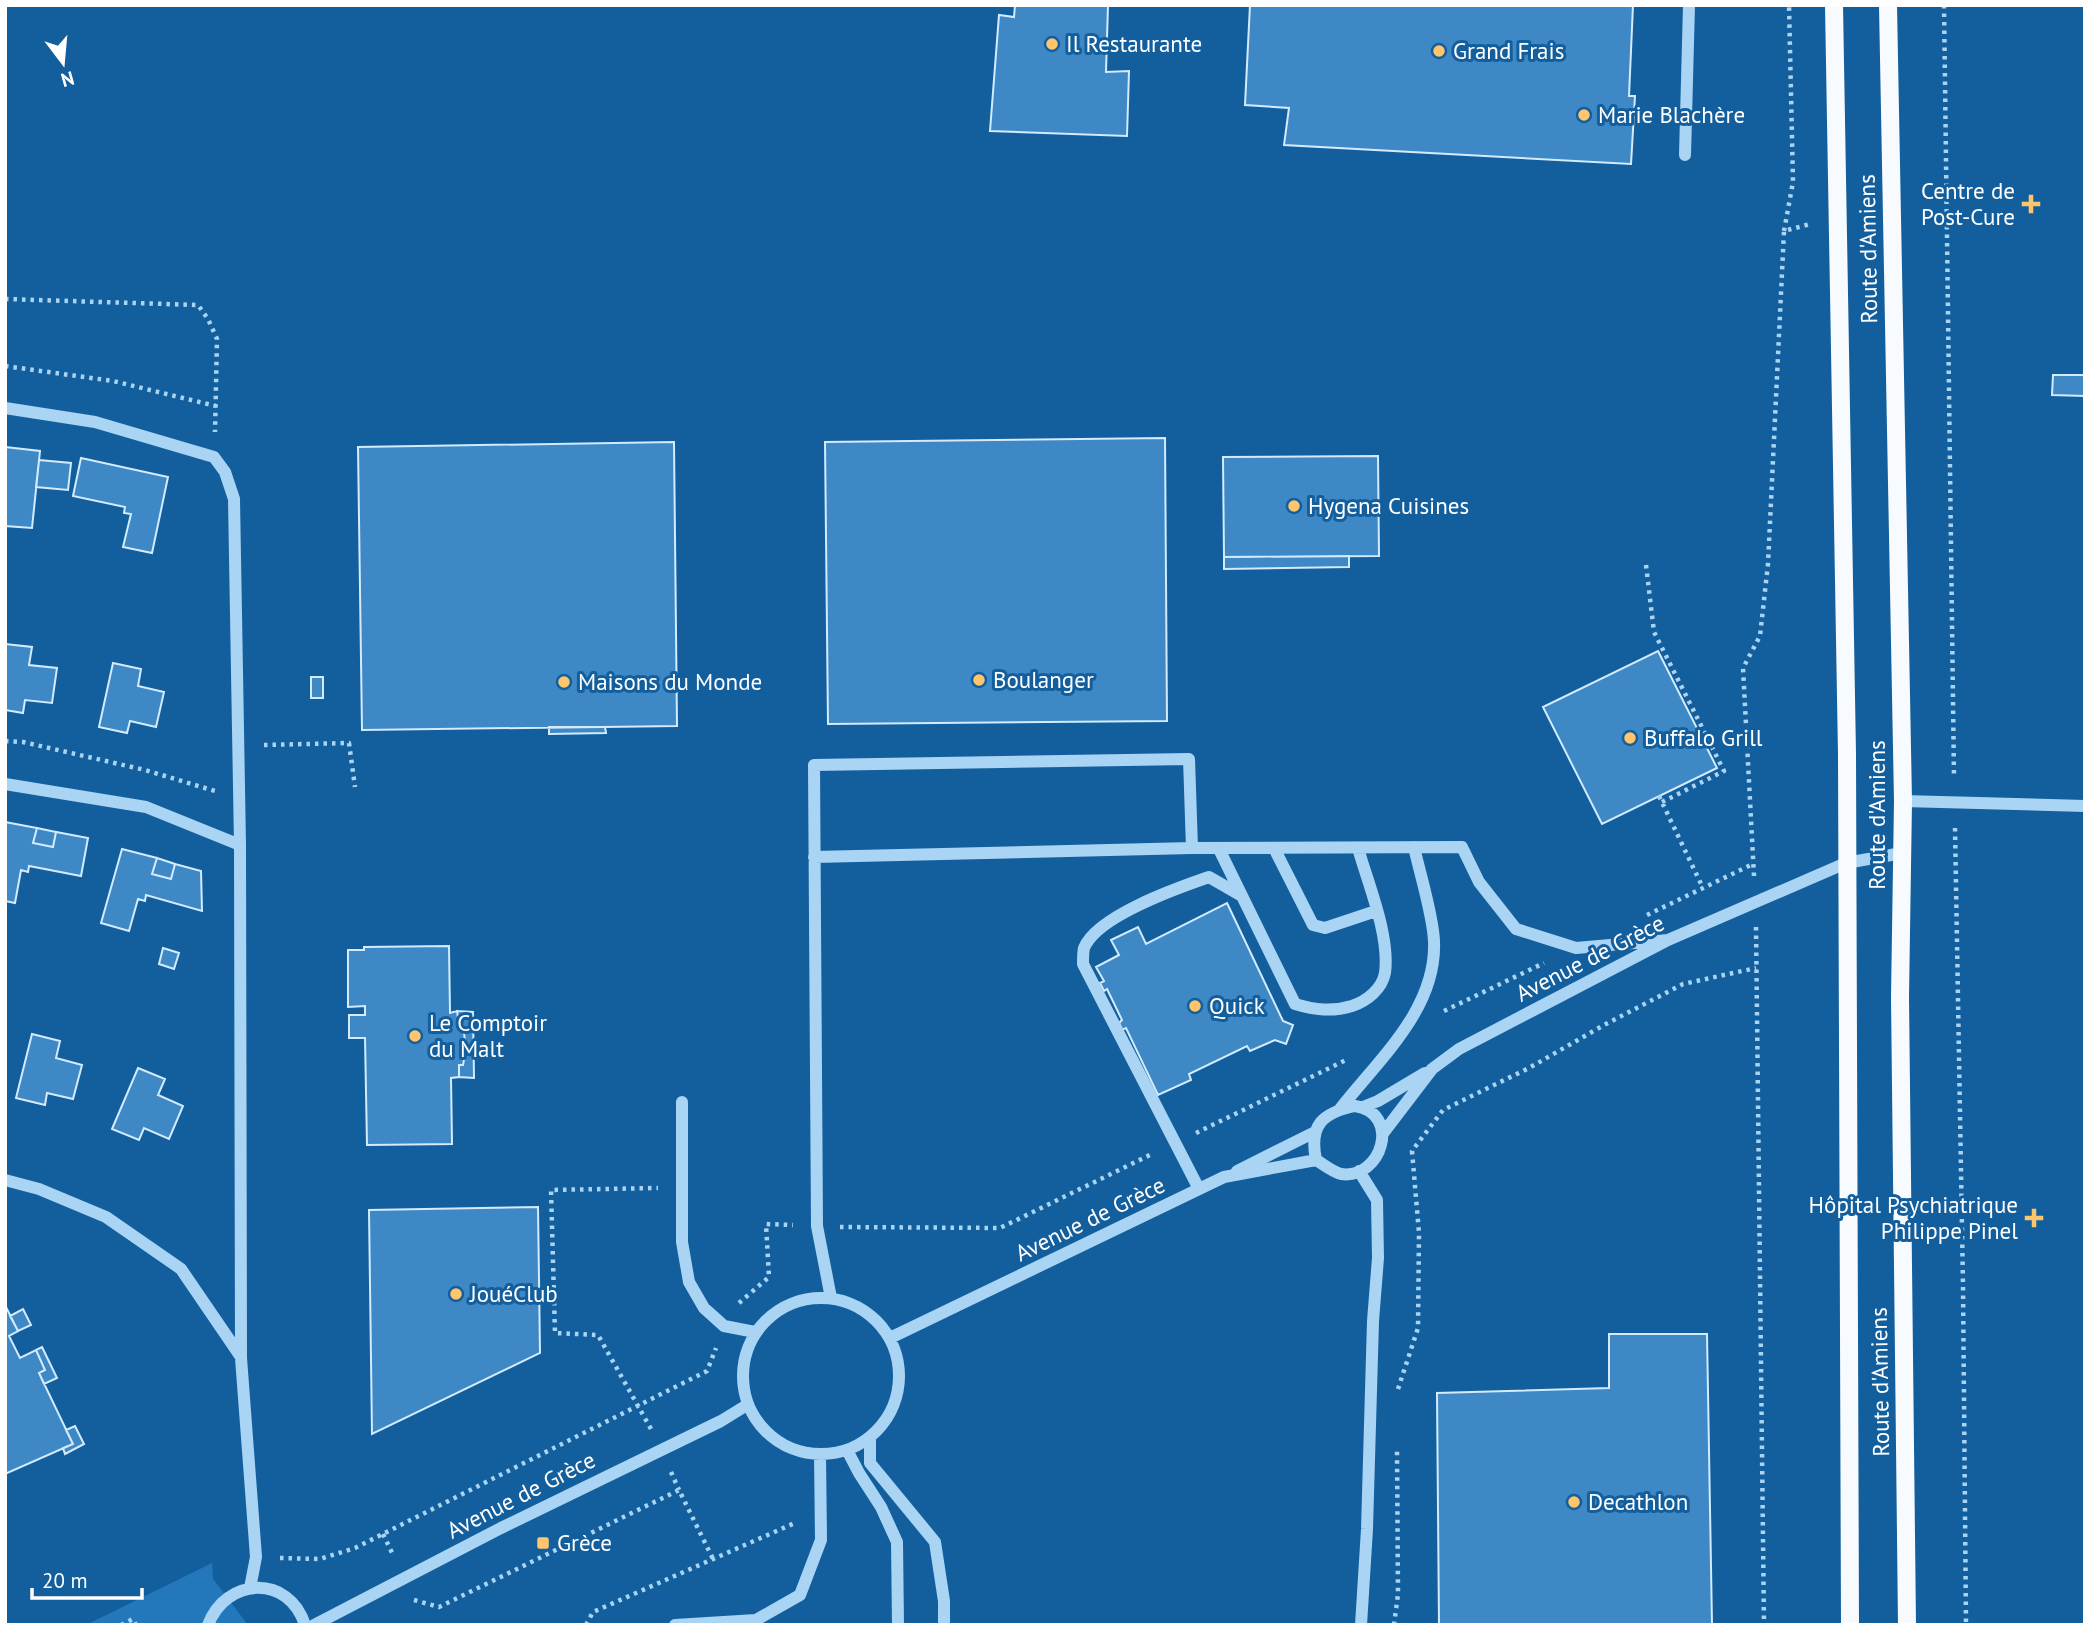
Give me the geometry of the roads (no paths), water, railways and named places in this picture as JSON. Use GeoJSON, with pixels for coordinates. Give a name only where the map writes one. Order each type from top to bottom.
{"type":"FeatureCollection","features":[{"type":"Feature","properties":{"kind":"main road","name":"Route d'Amiens"},"geometry":{"type":"LineString","coordinates":[[1834,5],[1846,713],[1850,1625]]}},
{"type":"Feature","properties":{"kind":"main road","name":"Route d'Amiens"},"geometry":{"type":"LineString","coordinates":[[1888,5],[1903,801],[1900,1010],[1907,1625]]}},
{"type":"Feature","properties":{"kind":"street"},"geometry":{"type":"LineString","coordinates":[[1685,155],[1689,5]]}},
{"type":"Feature","properties":{"kind":"street"},"geometry":{"type":"LineString","coordinates":[[5,408],[95,422],[215,457],[225,472],[234,499],[240,845],[242,1357],[256,1557],[250,1588]]}},
{"type":"Feature","properties":{"kind":"street"},"geometry":{"type":"LineString","coordinates":[[831,1298],[817,1226],[814,765],[1189,759],[1192,848]]}},
{"type":"Feature","properties":{"kind":"street"},"geometry":{"type":"LineString","coordinates":[[5,784],[146,807],[240,845]]}},
{"type":"Feature","properties":{"kind":"street"},"geometry":{"type":"LineString","coordinates":[[1903,801],[2085,806]]}},
{"type":"Feature","properties":{"kind":"street"},"geometry":{"type":"LineString","coordinates":[[1340,1109],[1413,1019],[1434,970],[1434,939],[1414,847]]}},
{"type":"Feature","properties":{"kind":"street"},"geometry":{"type":"LineString","coordinates":[[814,857],[1192,848],[1462,847],[1479,882],[1516,929],[1576,948],[1668,940]]}},
{"type":"Feature","properties":{"kind":"street"},"geometry":{"type":"LineString","coordinates":[[1274,848],[1313,925],[1325,928],[1376,911]]}},
{"type":"Feature","properties":{"kind":"street"},"geometry":{"type":"LineString","coordinates":[[1219,849],[1295,1004],[1309,1009],[1336,1010],[1360,1003],[1377,991],[1385,975],[1383,937],[1358,848]]}},
{"type":"Feature","properties":{"kind":"street","name":"Avenue de Grèce"},"geometry":{"type":"LineString","coordinates":[[1384,1132],[1432,1069],[1459,1049],[1668,940],[1846,863],[1902,853]]}},
{"type":"Feature","properties":{"kind":"street"},"geometry":{"type":"LineString","coordinates":[[1199,1189],[1083,964],[1084,948],[1097,930],[1138,905],[1209,877],[1242,897]]}},
{"type":"Feature","properties":{"kind":"street"},"geometry":{"type":"LineString","coordinates":[[1363,1107],[1375,1117],[1384,1132],[1378,1155],[1359,1171],[1341,1174],[1316,1160],[1313,1143],[1315,1132],[1324,1117],[1340,1109],[1363,1107],[1378,1101],[1432,1069]]}},
{"type":"Feature","properties":{"kind":"street"},"geometry":{"type":"LineString","coordinates":[[682,1102],[682,1242],[689,1282],[704,1308],[724,1326],[755,1332]]}},
{"type":"Feature","properties":{"kind":"street"},"geometry":{"type":"LineString","coordinates":[[1224,1177],[1315,1132]]}},
{"type":"Feature","properties":{"kind":"street","name":"Avenue de Grèce"},"geometry":{"type":"LineString","coordinates":[[890,1338],[1224,1177],[1316,1160]]}},
{"type":"Feature","properties":{"kind":"street"},"geometry":{"type":"LineString","coordinates":[[1359,1171],[1377,1200],[1378,1258],[1361,1625]]}},
{"type":"Feature","properties":{"kind":"street"},"geometry":{"type":"LineString","coordinates":[[5,1180],[39,1189],[106,1217],[181,1269],[242,1357]]}},
{"type":"Feature","properties":{"kind":"street"},"geometry":{"type":"LineString","coordinates":[[831,1298],[855,1305],[875,1319],[890,1338],[898,1364],[898,1391],[888,1416],[870,1437],[847,1450],[820,1454],[797,1451],[776,1441],[759,1424],[747,1405],[742,1380],[745,1355],[755,1332],[776,1311],[802,1300],[831,1298]]}},
{"type":"Feature","properties":{"kind":"street","name":"Avenue de Grèce"},"geometry":{"type":"LineString","coordinates":[[314,1625],[403,1577],[660,1448],[721,1421],[747,1405]]}},
{"type":"Feature","properties":{"kind":"street"},"geometry":{"type":"LineString","coordinates":[[870,1437],[870,1463],[936,1542],[944,1601],[944,1625]]}},
{"type":"Feature","properties":{"kind":"street"},"geometry":{"type":"LineString","coordinates":[[847,1450],[881,1507],[897,1542],[898,1625]]}},
{"type":"Feature","properties":{"kind":"street"},"geometry":{"type":"LineString","coordinates":[[675,1625],[757,1620],[800,1595],[821,1540],[820,1454]]}},
{"type":"Feature","properties":{"kind":"street"},"geometry":{"type":"LineString","coordinates":[[256,1557],[268,1588]]}},
{"type":"Feature","properties":{"kind":"street"},"geometry":{"type":"LineString","coordinates":[[208,1625],[222,1600],[250,1588],[268,1588],[282,1594],[302,1615],[305,1625]]}},
{"type":"Feature","properties":{"kind":"place","name":"Il Restaurante"},"geometry":{"type":"Point","coordinates":[1052,44]}},
{"type":"Feature","properties":{"kind":"place","name":"Grand Frais"},"geometry":{"type":"Point","coordinates":[1439,51]}},
{"type":"Feature","properties":{"kind":"place","name":"Marie Blachère"},"geometry":{"type":"Point","coordinates":[1584,115]}},
{"type":"Feature","properties":{"kind":"place","name":"Centre de Post-Cure"},"geometry":{"type":"Point","coordinates":[2031,204]}},
{"type":"Feature","properties":{"kind":"place","name":"Hygena Cuisines"},"geometry":{"type":"Point","coordinates":[1294,506]}},
{"type":"Feature","properties":{"kind":"place","name":"Boulanger"},"geometry":{"type":"Point","coordinates":[979,680]}},
{"type":"Feature","properties":{"kind":"place","name":"Maisons du Monde"},"geometry":{"type":"Point","coordinates":[564,682]}},
{"type":"Feature","properties":{"kind":"place","name":"Buffalo Grill"},"geometry":{"type":"Point","coordinates":[1630,738]}},
{"type":"Feature","properties":{"kind":"place","name":"Quick"},"geometry":{"type":"Point","coordinates":[1195,1006]}},
{"type":"Feature","properties":{"kind":"place","name":"Le Comptoir du Malt"},"geometry":{"type":"Point","coordinates":[415,1036]}},
{"type":"Feature","properties":{"kind":"place","name":"Hôpital Psychiatrique Philippe Pinel"},"geometry":{"type":"Point","coordinates":[2034,1218]}},
{"type":"Feature","properties":{"kind":"place","name":"JouéClub"},"geometry":{"type":"Point","coordinates":[456,1294]}},
{"type":"Feature","properties":{"kind":"place","name":"Decathlon"},"geometry":{"type":"Point","coordinates":[1574,1502]}},
{"type":"Feature","properties":{"kind":"place","name":"Grèce"},"geometry":{"type":"Point","coordinates":[543,1543]}}]}
